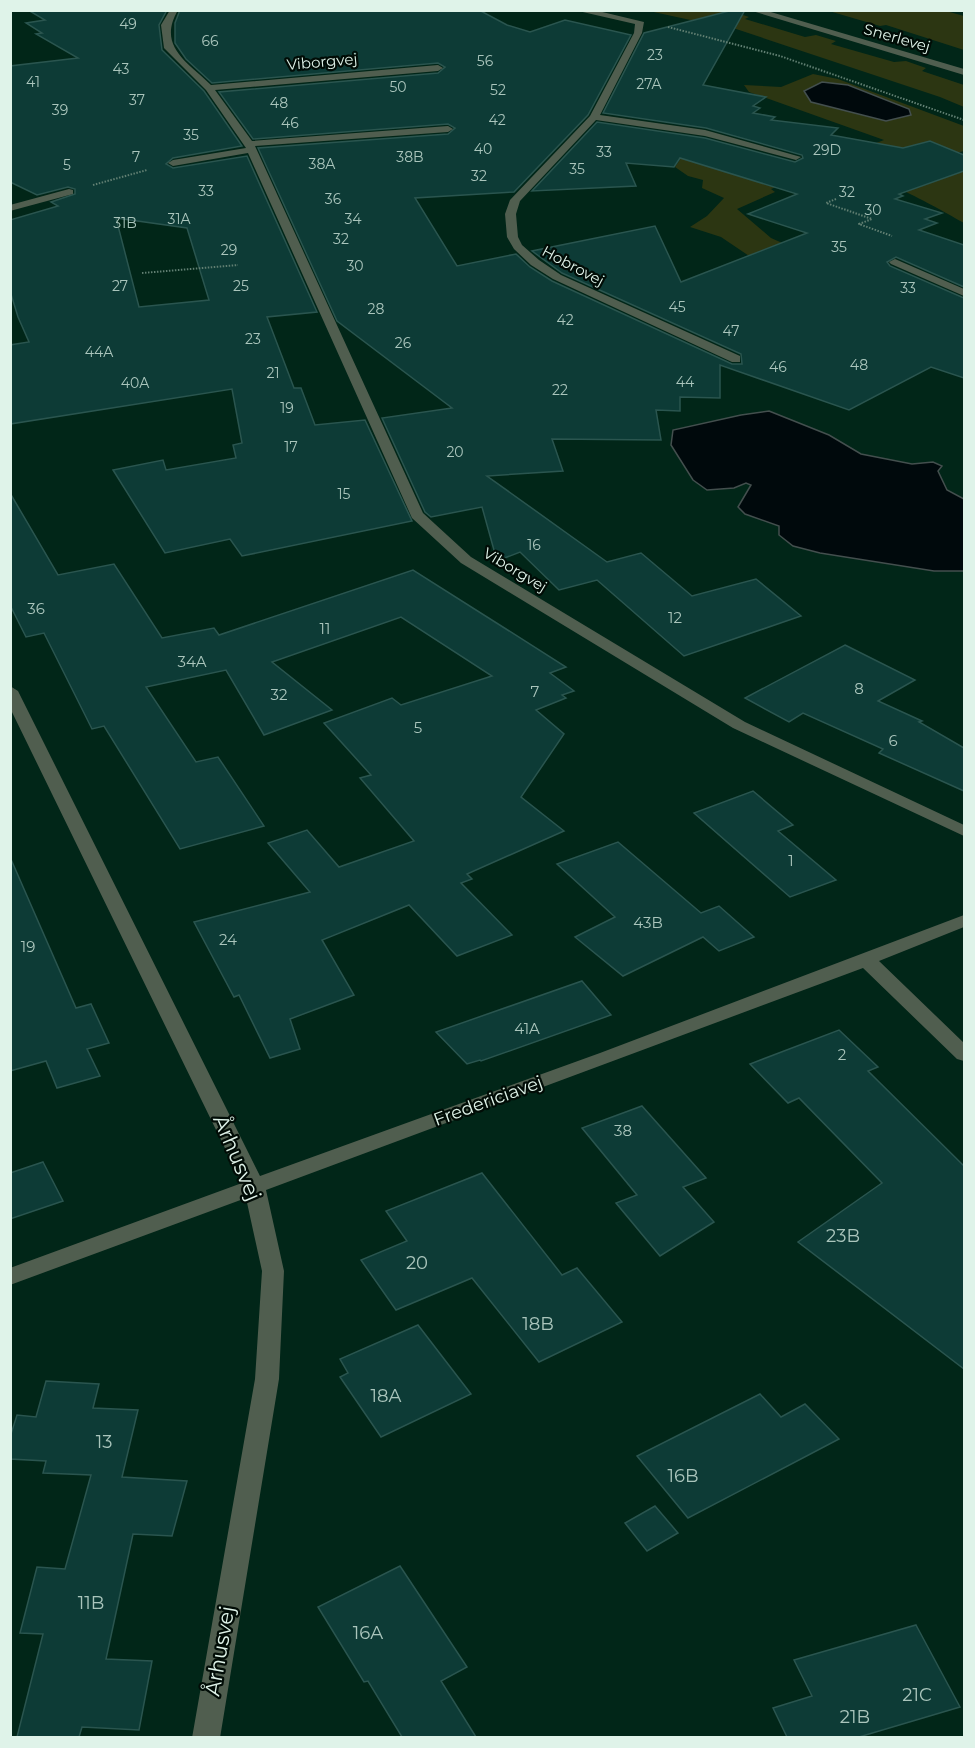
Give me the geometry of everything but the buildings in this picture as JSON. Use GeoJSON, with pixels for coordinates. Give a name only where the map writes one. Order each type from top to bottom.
{"type":"FeatureCollection","features":[{"type":"Feature","properties":{"kind":"street","name":"Viborgvej"},"geometry":{"type":"LineString","coordinates":[[174,10],[165,25],[168,48],[209,88],[250,147],[417,515],[466,560],[739,725],[964,831]]}},
{"type":"Feature","properties":{"kind":"street"},"geometry":{"type":"LineString","coordinates":[[578,10],[640,22]]}},
{"type":"Feature","properties":{"kind":"street","name":"Snerlevej"},"geometry":{"type":"LineString","coordinates":[[753,10],[964,72]]}},
{"type":"Feature","properties":{"kind":"street","name":"Hobrovej"},"geometry":{"type":"LineString","coordinates":[[640,22],[638,33],[594,117],[515,200],[508,215],[508,231],[517,247],[533,262],[557,278],[736,359]]}},
{"type":"Feature","properties":{"kind":"street","name":"Viborgvej"},"geometry":{"type":"LineString","coordinates":[[209,88],[438,68]]}},
{"type":"Feature","properties":{"kind":"street"},"geometry":{"type":"LineString","coordinates":[[594,117],[705,132],[796,157]]}},
{"type":"Feature","properties":{"kind":"street"},"geometry":{"type":"LineString","coordinates":[[173,163],[250,147],[448,129]]}},
{"type":"Feature","properties":{"kind":"street"},"geometry":{"type":"LineString","coordinates":[[10,208],[69,192]]}},
{"type":"Feature","properties":{"kind":"street"},"geometry":{"type":"LineString","coordinates":[[895,262],[964,293]]}},
{"type":"Feature","properties":{"kind":"street","name":"Århusvej"},"geometry":{"type":"LineString","coordinates":[[10,691],[254,1185],[273,1271],[267,1379],[206,1737]]}},
{"type":"Feature","properties":{"kind":"street","name":"Fredericiavej"},"geometry":{"type":"LineString","coordinates":[[10,1277],[254,1185],[667,1036],[964,921]]}},
{"type":"Feature","properties":{"kind":"street"},"geometry":{"type":"LineString","coordinates":[[866,960],[964,1054]]}},
{"type":"Feature","properties":{"kind":"path"},"geometry":{"type":"LineString","coordinates":[[640,22],[726,40],[964,120]]}},
{"type":"Feature","properties":{"kind":"path"},"geometry":{"type":"LineString","coordinates":[[69,192],[173,163]]}},
{"type":"Feature","properties":{"kind":"path"},"geometry":{"type":"LineString","coordinates":[[836,199],[826,203],[872,219],[859,224],[916,244],[895,262]]}},
{"type":"Feature","properties":{"kind":"path"},"geometry":{"type":"LineString","coordinates":[[142,273],[238,265]]}},
{"type":"Feature","properties":{"kind":"green space"},"geometry":{"type":"Polygon","coordinates":[[[649,11],[732,11],[734,17],[743,15],[749,17],[745,19],[805,37],[816,35],[836,41],[831,44],[894,62],[906,61],[926,68],[922,71],[964,85],[964,107],[715,22],[695,21],[649,11]]]}},
{"type":"Feature","properties":{"kind":"green space"},"geometry":{"type":"Polygon","coordinates":[[[829,11],[946,11],[964,16],[964,50],[886,25],[880,26],[829,11]]]}},
{"type":"Feature","properties":{"kind":"green space"},"geometry":{"type":"Polygon","coordinates":[[[813,74],[838,79],[964,126],[964,151],[936,158],[964,170],[964,223],[880,180],[861,172],[832,166],[771,189],[775,192],[737,209],[771,238],[789,246],[761,264],[721,237],[690,227],[707,216],[724,198],[702,188],[703,180],[688,176],[675,167],[695,137],[791,163],[809,156],[843,156],[884,140],[749,92],[744,85],[781,87],[813,74]]]}},
{"type":"Feature","properties":{"kind":"shaded area"},"geometry":{"type":"Polygon","coordinates":[[[822,82],[848,85],[909,109],[911,115],[886,121],[811,102],[804,91],[822,82]]]}},
{"type":"Feature","properties":{"kind":"shaded area"},"geometry":{"type":"Polygon","coordinates":[[[769,411],[829,435],[861,454],[912,464],[933,462],[942,466],[938,471],[947,490],[964,499],[964,571],[934,571],[820,553],[793,546],[779,535],[779,526],[745,514],[738,507],[751,485],[746,483],[734,488],[707,490],[693,480],[671,445],[673,430],[769,411]]]}}]}
